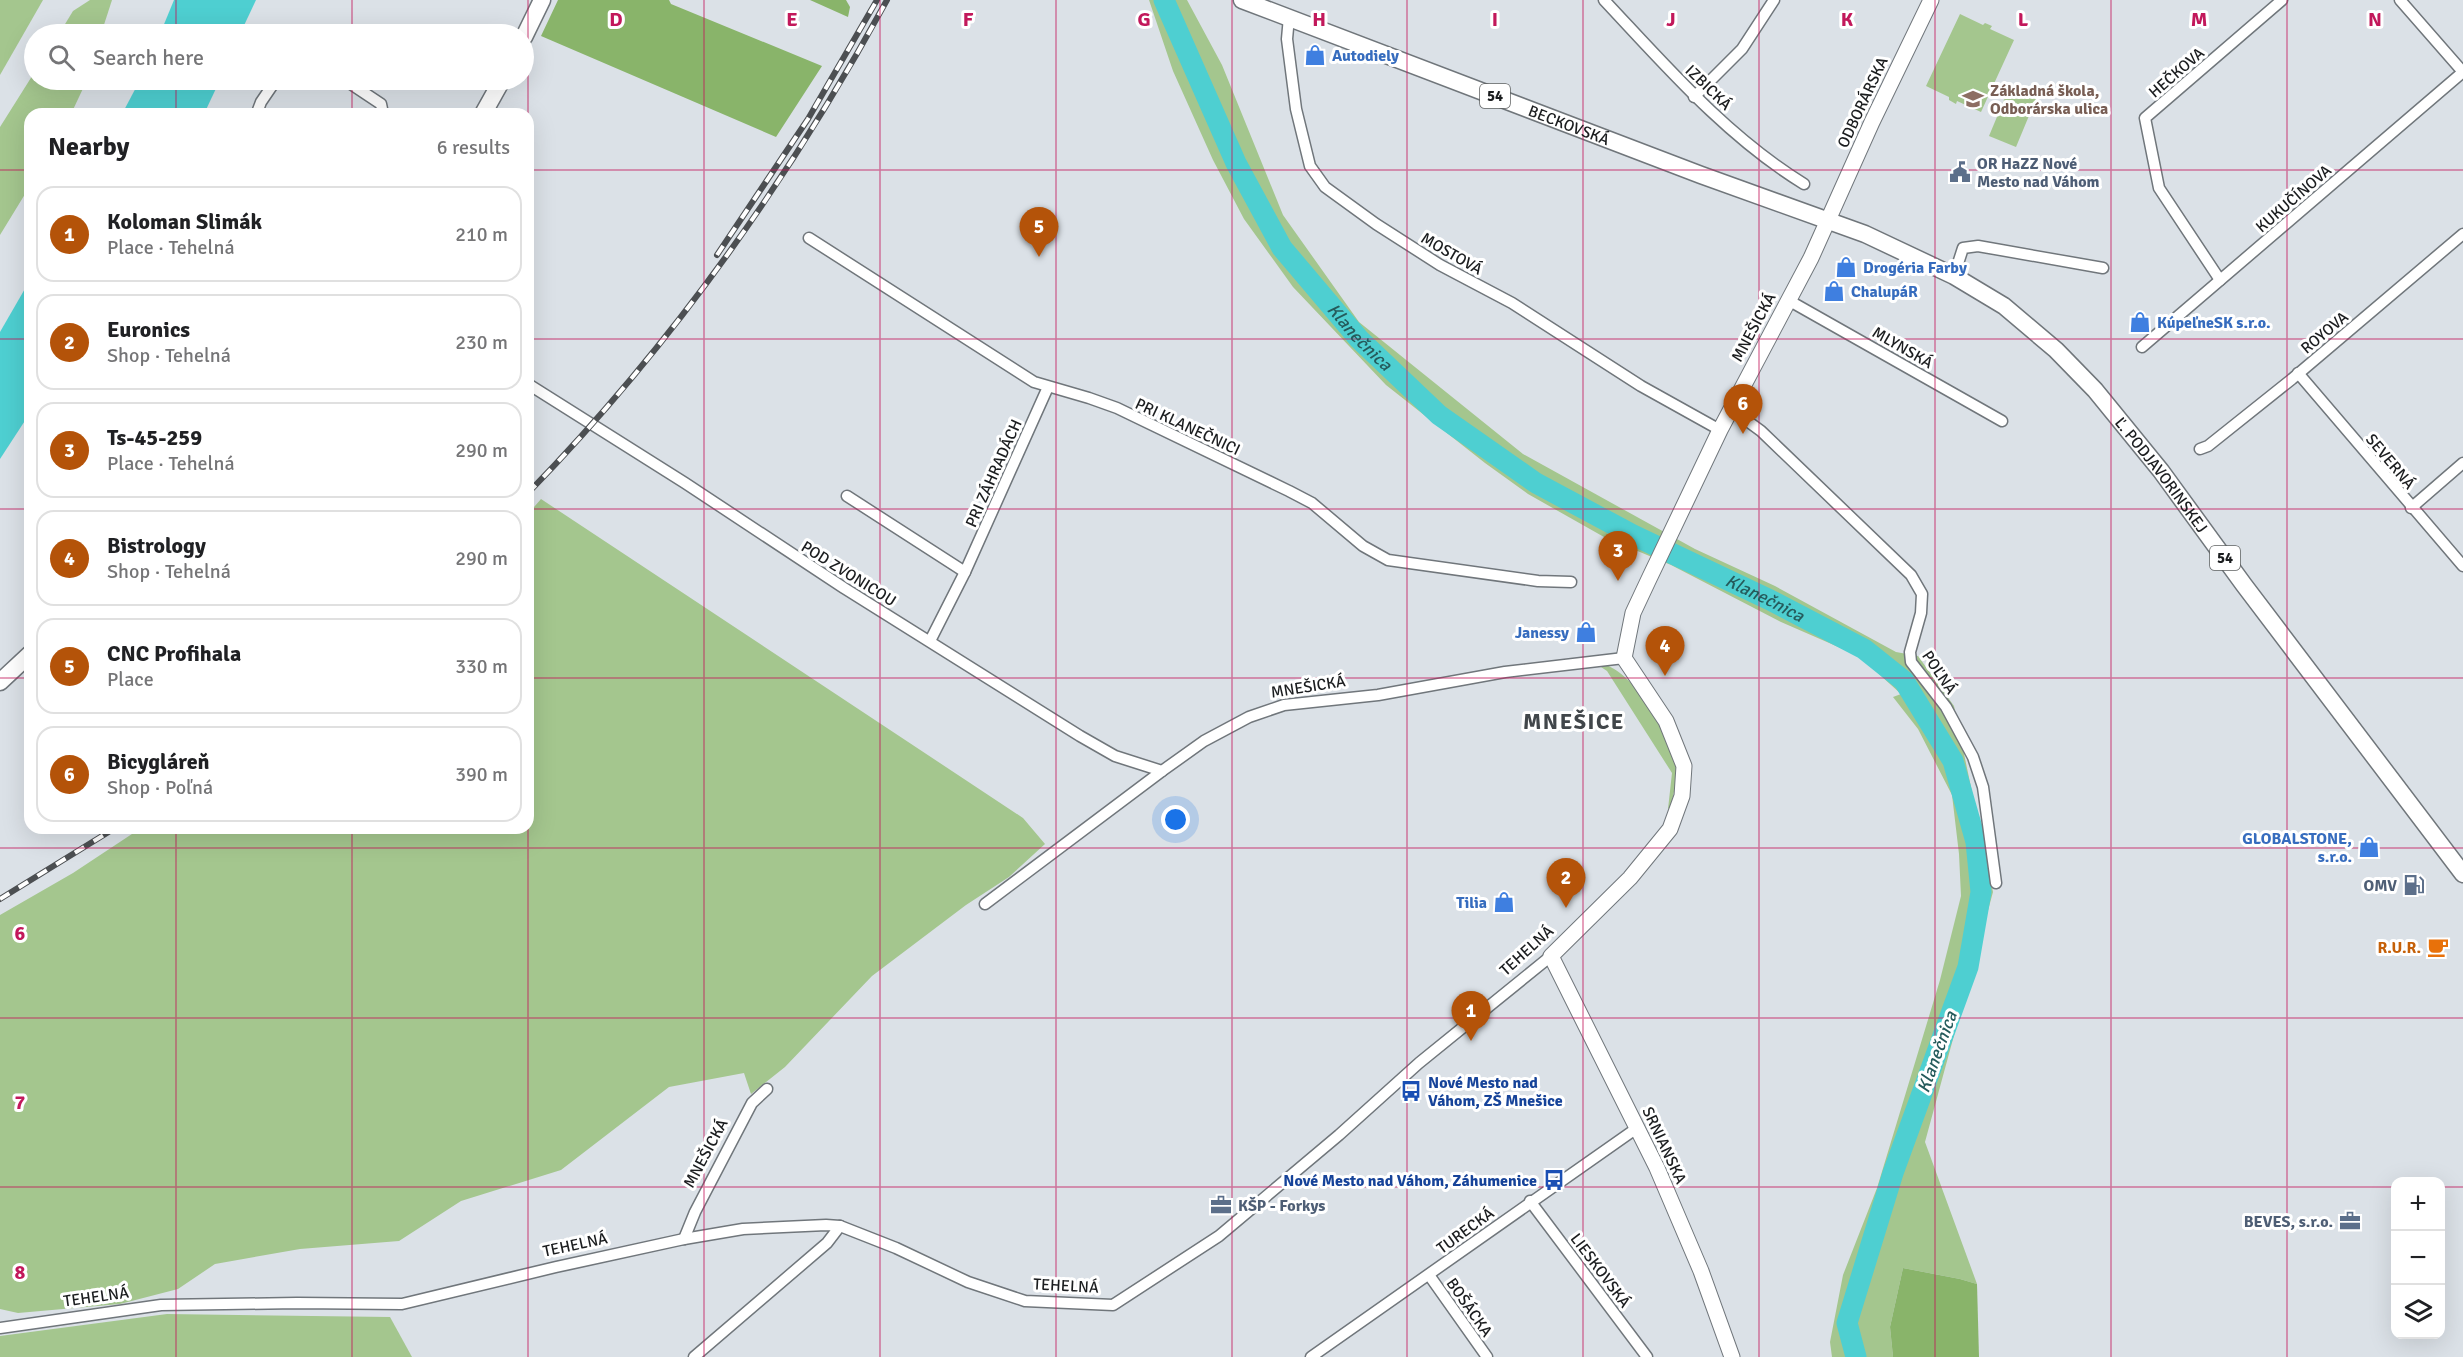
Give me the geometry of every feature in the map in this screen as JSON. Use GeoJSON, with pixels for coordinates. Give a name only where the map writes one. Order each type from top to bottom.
{"type":"FeatureCollection","features":[{"type":"Feature","properties":{"kind":"main road"},"geometry":{"type":"LineString","coordinates":[[530,24],[538,8],[553,0]]}},
{"type":"Feature","properties":{"kind":"main road","name":"BECKOVSKÁ"},"geometry":{"type":"LineString","coordinates":[[1242,0],[1279,10],[1701,175],[1828,221]]}},
{"type":"Feature","properties":{"kind":"main road"},"geometry":{"type":"LineString","coordinates":[[486,108],[496,90]]}},
{"type":"Feature","properties":{"kind":"main road","name":"Ľ. PODJAVORINSKEJ"},"geometry":{"type":"LineString","coordinates":[[1828,221],[1865,234],[1954,276],[2004,306],[2056,350],[2096,390],[2161,471],[2244,585],[2463,874]]}},
{"type":"Feature","properties":{"kind":"main road"},"geometry":{"type":"LineString","coordinates":[[0,682],[24,660]]}},
{"type":"Feature","properties":{"kind":"street","name":"IZBICKÁ"},"geometry":{"type":"LineString","coordinates":[[1604,0],[1694,97],[1776,167],[1804,184]]}},
{"type":"Feature","properties":{"kind":"street"},"geometry":{"type":"LineString","coordinates":[[1694,97],[1742,49],[1774,0]]}},
{"type":"Feature","properties":{"kind":"street","name":"ODBORÁRSKA"},"geometry":{"type":"LineString","coordinates":[[1828,221],[1930,0]]}},
{"type":"Feature","properties":{"kind":"street","name":"HEČKOVA"},"geometry":{"type":"LineString","coordinates":[[2220,280],[2159,188],[2145,118],[2282,0]]}},
{"type":"Feature","properties":{"kind":"street"},"geometry":{"type":"LineString","coordinates":[[2400,0],[2463,72]]}},
{"type":"Feature","properties":{"kind":"street","name":"MOSTOVÁ"},"geometry":{"type":"LineString","coordinates":[[1279,10],[1287,39],[1296,109],[1310,166],[1325,187],[1376,224],[1440,265],[1512,303],[1641,386],[1720,430]]}},
{"type":"Feature","properties":{"kind":"street","name":"KUKUČÍNOVA"},"geometry":{"type":"LineString","coordinates":[[2142,346],[2463,72]]}},
{"type":"Feature","properties":{"kind":"street"},"geometry":{"type":"LineString","coordinates":[[259,108],[269,90]]}},
{"type":"Feature","properties":{"kind":"street"},"geometry":{"type":"LineString","coordinates":[[360,90],[381,104],[381,108]]}},
{"type":"Feature","properties":{"kind":"street","name":"MNEŠICKÁ"},"geometry":{"type":"LineString","coordinates":[[985,904],[1204,741],[1249,717],[1284,705],[1378,695],[1505,672],[1624,658],[1633,613],[1720,430],[1811,258],[1828,221]]}},
{"type":"Feature","properties":{"kind":"street","name":"ROYOVA"},"geometry":{"type":"LineString","coordinates":[[2200,449],[2208,447],[2463,234]]}},
{"type":"Feature","properties":{"kind":"street","name":"PRI KLANEČNICI"},"geometry":{"type":"LineString","coordinates":[[810,238],[1034,382],[1117,408],[1304,499],[1323,511],[1371,553],[1388,560],[1538,581],[1571,582]]}},
{"type":"Feature","properties":{"kind":"street"},"geometry":{"type":"LineString","coordinates":[[1954,276],[1963,248],[1978,246],[2103,268]]}},
{"type":"Feature","properties":{"kind":"street","name":"MLYNSKÁ"},"geometry":{"type":"LineString","coordinates":[[1788,300],[2002,421]]}},
{"type":"Feature","properties":{"kind":"street","name":"SEVERNÁ"},"geometry":{"type":"LineString","coordinates":[[2298,373],[2411,508],[2463,566]]}},
{"type":"Feature","properties":{"kind":"street","name":"PRI ZÁHRADÁCH"},"geometry":{"type":"LineString","coordinates":[[930,641],[965,572],[1048,387]]}},
{"type":"Feature","properties":{"kind":"street","name":"POD ZVONICOU"},"geometry":{"type":"LineString","coordinates":[[534,388],[844,588],[1115,756],[1162,771]]}},
{"type":"Feature","properties":{"kind":"street","name":"POĽNÁ"},"geometry":{"type":"LineString","coordinates":[[1731,409],[1761,431],[1911,575],[1922,594],[1921,613],[1910,652],[1911,662],[1946,706],[1973,757],[1983,787],[1996,883]]}},
{"type":"Feature","properties":{"kind":"street"},"geometry":{"type":"LineString","coordinates":[[2411,508],[2463,463]]}},
{"type":"Feature","properties":{"kind":"street"},"geometry":{"type":"LineString","coordinates":[[847,496],[965,572]]}},
{"type":"Feature","properties":{"kind":"street","name":"TEHELNÁ"},"geometry":{"type":"LineString","coordinates":[[0,1328],[161,1305],[402,1304],[684,1239],[743,1229],[840,1226],[896,1248],[968,1282],[1025,1301],[1113,1305],[1219,1236],[1339,1135],[1419,1063],[1551,956],[1630,878],[1670,829],[1682,796],[1684,766],[1666,721],[1624,658]]}},
{"type":"Feature","properties":{"kind":"street","name":"SRNIANSKA"},"geometry":{"type":"LineString","coordinates":[[1551,956],[1637,1128],[1701,1271],[1732,1357]]}},
{"type":"Feature","properties":{"kind":"street","name":"MNEŠICKÁ"},"geometry":{"type":"LineString","coordinates":[[684,1239],[695,1212],[752,1103],[767,1089]]}},
{"type":"Feature","properties":{"kind":"street","name":"TURECKÁ"},"geometry":{"type":"LineString","coordinates":[[1311,1357],[1637,1128]]}},
{"type":"Feature","properties":{"kind":"street","name":"LIESKOVSKÁ"},"geometry":{"type":"LineString","coordinates":[[1530,1201],[1647,1357]]}},
{"type":"Feature","properties":{"kind":"street"},"geometry":{"type":"LineString","coordinates":[[694,1357],[827,1243],[840,1226]]}},
{"type":"Feature","properties":{"kind":"street","name":"BOŠÁCKA"},"geometry":{"type":"LineString","coordinates":[[1429,1275],[1487,1357]]}},
{"type":"Feature","properties":{"kind":"street"},"geometry":{"type":"LineString","coordinates":[[1325,1346],[1333,1357]]}},
{"type":"Feature","properties":{"kind":"green space"},"geometry":{"type":"Polygon","coordinates":[[[0,0],[43,0],[29,24],[24,24],[24,33],[0,75],[0,0]]]}},
{"type":"Feature","properties":{"kind":"green space"},"geometry":{"type":"Polygon","coordinates":[[[90,0],[112,0],[104,24],[65,24],[73,11],[90,0]]]}},
{"type":"Feature","properties":{"kind":"green space"},"geometry":{"type":"Polygon","coordinates":[[[558,0],[669,0],[671,4],[822,66],[776,137],[541,36],[558,0]]]}},
{"type":"Feature","properties":{"kind":"green space"},"geometry":{"type":"Polygon","coordinates":[[[810,0],[846,0],[850,7],[848,17],[810,0]]]}},
{"type":"Feature","properties":{"kind":"green space"},"geometry":{"type":"Polygon","coordinates":[[[1149,0],[1187,0],[1222,65],[1283,215],[1359,322],[1523,454],[1695,549],[1775,586],[1896,652],[1918,656],[1954,706],[1993,892],[1925,1142],[1977,1284],[1903,1268],[1890,1327],[1893,1357],[1832,1357],[1830,1342],[1843,1275],[1877,1188],[1940,980],[1961,896],[1952,795],[1918,729],[1893,697],[1901,694],[1859,656],[1781,622],[1671,565],[1604,537],[1528,494],[1386,385],[1293,287],[1244,219],[1213,160],[1173,71],[1149,0]]]}},
{"type":"Feature","properties":{"kind":"green space"},"geometry":{"type":"Polygon","coordinates":[[[1960,14],[1983,25],[1985,23],[1992,26],[1990,29],[2014,40],[1981,112],[1957,101],[1956,104],[1949,100],[1949,97],[1926,86],[1960,14]]]}},
{"type":"Feature","properties":{"kind":"green space"},"geometry":{"type":"Polygon","coordinates":[[[2009,88],[2036,99],[2016,147],[1989,136],[2009,88]]]}},
{"type":"Feature","properties":{"kind":"green space"},"geometry":{"type":"Polygon","coordinates":[[[24,89],[82,90],[74,108],[24,108],[24,196],[0,235],[0,127],[24,89]]]}},
{"type":"Feature","properties":{"kind":"green space"},"geometry":{"type":"Polygon","coordinates":[[[541,499],[1023,818],[1045,844],[1009,877],[966,905],[872,976],[785,1067],[751,1094],[744,1073],[669,1087],[561,1170],[461,1201],[399,1241],[300,1249],[215,1264],[178,1289],[120,1304],[18,1313],[0,1309],[0,915],[73,873],[132,834],[534,834],[534,507],[541,499]]]}},
{"type":"Feature","properties":{"kind":"green space"},"geometry":{"type":"Polygon","coordinates":[[[1606,665],[1618,671],[1641,694],[1662,725],[1669,741],[1677,770],[1671,807],[1668,809],[1672,773],[1607,671],[1601,667],[1606,665]]]}},
{"type":"Feature","properties":{"kind":"green space"},"geometry":{"type":"Polygon","coordinates":[[[1903,1268],[1977,1284],[1979,1357],[1893,1357],[1890,1327],[1903,1268]]]}},
{"type":"Feature","properties":{"kind":"green space"},"geometry":{"type":"Polygon","coordinates":[[[167,1314],[390,1317],[412,1357],[0,1357],[0,1336],[167,1314]]]}},
{"type":"Feature","properties":{"kind":"water"},"geometry":{"type":"Polygon","coordinates":[[[174,0],[256,0],[245,24],[164,24],[174,0]]]}},
{"type":"Feature","properties":{"kind":"water"},"geometry":{"type":"Polygon","coordinates":[[[135,90],[215,90],[207,108],[125,108],[135,90]]]}},
{"type":"Feature","properties":{"kind":"water"},"geometry":{"type":"Polygon","coordinates":[[[24,290],[24,422],[0,459],[0,332],[24,290]]]}},
{"type":"Feature","properties":{"kind":"waterway","name":"Klanečnica"},"geometry":{"type":"LineString","coordinates":[[1164,0],[1236,163],[1282,248],[1359,339],[1439,415],[1536,483],[1633,535],[1770,600],[1864,649],[1904,681],[1953,761],[1976,842],[1981,892],[1968,967],[1893,1173],[1847,1323],[1856,1357]]}},
{"type":"Feature","properties":{"kind":"railway"},"geometry":{"type":"LineString","coordinates":[[717,255],[808,119],[877,0]]}},
{"type":"Feature","properties":{"kind":"railway"},"geometry":{"type":"LineString","coordinates":[[534,487],[631,379],[724,259],[810,132],[887,0]]}},
{"type":"Feature","properties":{"kind":"railway"},"geometry":{"type":"LineString","coordinates":[[0,899],[105,834]]}},
{"type":"Feature","properties":{"kind":"place","name":"Autodiely"},"geometry":{"type":"Point","coordinates":[1315,55]}},
{"type":"Feature","properties":{"kind":"place","name":"Základná škola, Odborárska ulica"},"geometry":{"type":"Point","coordinates":[1973,99]}},
{"type":"Feature","properties":{"kind":"place","name":"OR HaZZ Nové Mesto nad Váhom"},"geometry":{"type":"Point","coordinates":[1960,172]}},
{"type":"Feature","properties":{"kind":"place","name":"CNC Profihala"},"geometry":{"type":"Point","coordinates":[1039,257]}},
{"type":"Feature","properties":{"kind":"place","name":"Drogéria Farby"},"geometry":{"type":"Point","coordinates":[1846,267]}},
{"type":"Feature","properties":{"kind":"place","name":"ChalupáR"},"geometry":{"type":"Point","coordinates":[1834,291]}},
{"type":"Feature","properties":{"kind":"place","name":"KúpeľneSK s.r.o."},"geometry":{"type":"Point","coordinates":[2140,322]}},
{"type":"Feature","properties":{"kind":"place","name":"Bicygláreň"},"geometry":{"type":"Point","coordinates":[1743,434]}},
{"type":"Feature","properties":{"kind":"place","name":"Ts-45-259"},"geometry":{"type":"Point","coordinates":[1618,581]}},
{"type":"Feature","properties":{"kind":"place","name":"Janessy"},"geometry":{"type":"Point","coordinates":[1586,632]}},
{"type":"Feature","properties":{"kind":"place","name":"Bistrology"},"geometry":{"type":"Point","coordinates":[1665,676]}},
{"type":"Feature","properties":{"kind":"place","name":"GLOBALSTONE, s.r.o."},"geometry":{"type":"Point","coordinates":[2369,847]}},
{"type":"Feature","properties":{"kind":"place","name":"OMV"},"geometry":{"type":"Point","coordinates":[2414,885]}},
{"type":"Feature","properties":{"kind":"place","name":"Tilia"},"geometry":{"type":"Point","coordinates":[1504,902]}},
{"type":"Feature","properties":{"kind":"place","name":"Euronics"},"geometry":{"type":"Point","coordinates":[1566,908]}},
{"type":"Feature","properties":{"kind":"place","name":"R.U.R."},"geometry":{"type":"Point","coordinates":[2438,947]}},
{"type":"Feature","properties":{"kind":"place","name":"Koloman Slimák"},"geometry":{"type":"Point","coordinates":[1471,1041]}},
{"type":"Feature","properties":{"kind":"place","name":"Nové Mesto nad Váhom, ZŠ Mnešice"},"geometry":{"type":"Point","coordinates":[1411,1091]}},
{"type":"Feature","properties":{"kind":"place","name":"Nové Mesto nad Váhom, Záhumenice"},"geometry":{"type":"Point","coordinates":[1554,1180]}},
{"type":"Feature","properties":{"kind":"place","name":"KŠP - Forkys"},"geometry":{"type":"Point","coordinates":[1221,1205]}},
{"type":"Feature","properties":{"kind":"place","name":"BEVES, s.r.o."},"geometry":{"type":"Point","coordinates":[2350,1221]}},
{"type":"Feature","properties":{"kind":"district","name":"MNEŠICE"},"geometry":{"type":"Point","coordinates":[1574,721]}}]}
